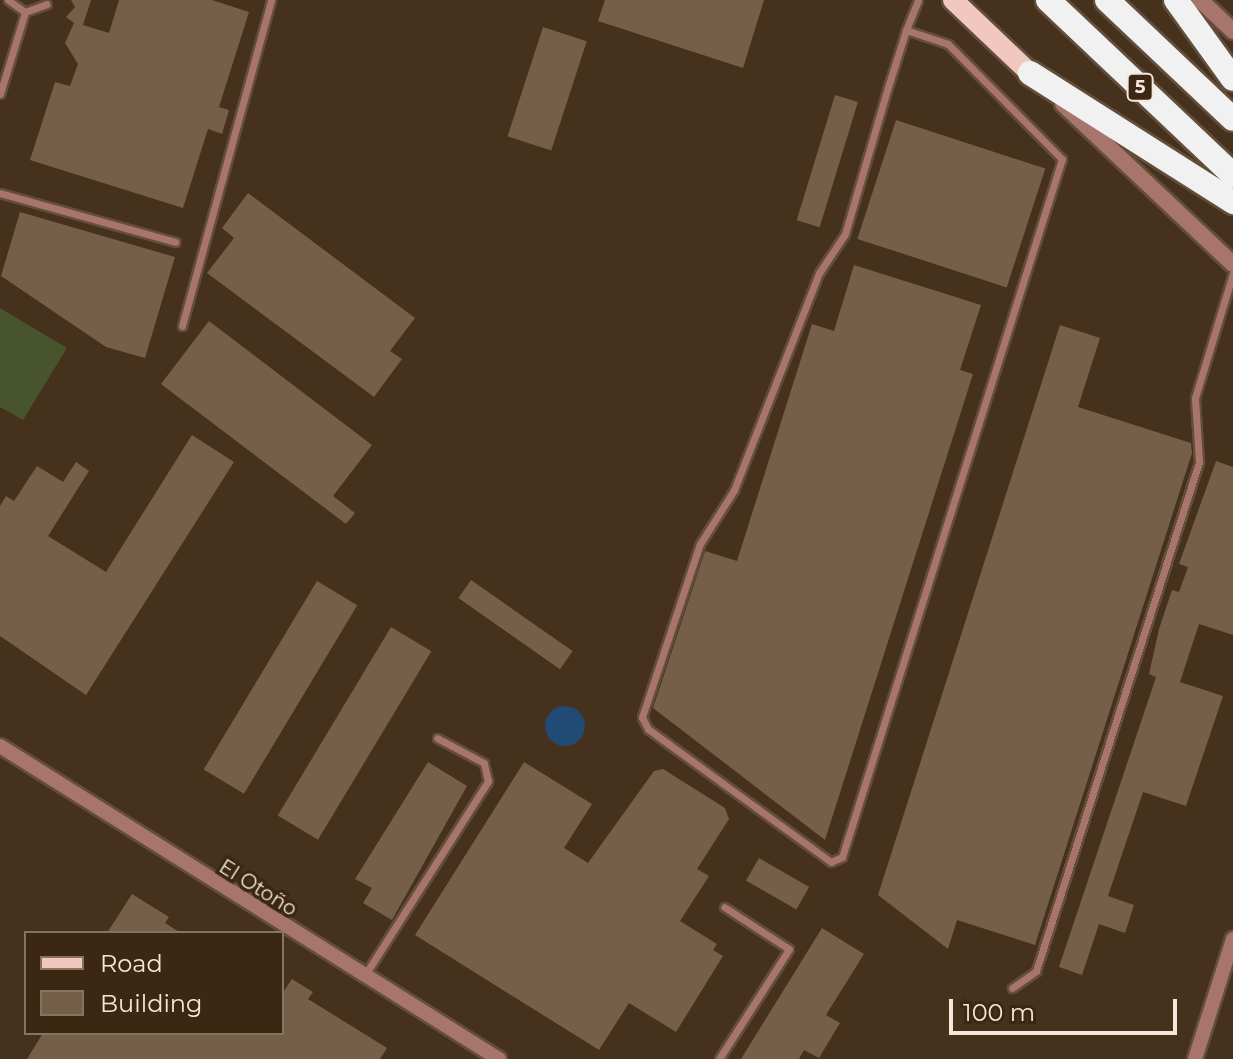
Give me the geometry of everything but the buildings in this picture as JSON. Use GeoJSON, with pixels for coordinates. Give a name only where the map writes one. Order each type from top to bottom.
{"type":"FeatureCollection","features":[{"type":"Feature","properties":{"kind":"highway","name":"5"},"geometry":{"type":"LineString","coordinates":[[1048,0],[1233,175]]}},
{"type":"Feature","properties":{"kind":"highway","name":"5"},"geometry":{"type":"LineString","coordinates":[[1107,0],[1233,119]]}},
{"type":"Feature","properties":{"kind":"highway"},"geometry":{"type":"LineString","coordinates":[[1176,0],[1233,79]]}},
{"type":"Feature","properties":{"kind":"highway"},"geometry":{"type":"LineString","coordinates":[[1030,73],[1233,202]]}},
{"type":"Feature","properties":{"kind":"main road"},"geometry":{"type":"LineString","coordinates":[[953,0],[1030,73]]}},
{"type":"Feature","properties":{"kind":"street"},"geometry":{"type":"LineString","coordinates":[[1200,0],[1233,31]]}},
{"type":"Feature","properties":{"kind":"street"},"geometry":{"type":"LineString","coordinates":[[1030,73],[1233,264]]}},
{"type":"Feature","properties":{"kind":"street","name":"El Otoño"},"geometry":{"type":"LineString","coordinates":[[0,746],[499,1059]]}},
{"type":"Feature","properties":{"kind":"street"},"geometry":{"type":"LineString","coordinates":[[1195,1059],[1233,939]]}},
{"type":"Feature","properties":{"kind":"lane"},"geometry":{"type":"LineString","coordinates":[[8,0],[25,12]]}},
{"type":"Feature","properties":{"kind":"lane"},"geometry":{"type":"LineString","coordinates":[[182,326],[271,0]]}},
{"type":"Feature","properties":{"kind":"lane"},"geometry":{"type":"LineString","coordinates":[[906,30],[948,44],[1062,159],[842,857],[831,862],[648,729],[642,717],[700,544],[734,490],[819,273],[845,234],[906,30],[918,0]]}},
{"type":"Feature","properties":{"kind":"lane"},"geometry":{"type":"LineString","coordinates":[[25,12],[47,4]]}},
{"type":"Feature","properties":{"kind":"lane"},"geometry":{"type":"LineString","coordinates":[[0,94],[25,12]]}},
{"type":"Feature","properties":{"kind":"lane"},"geometry":{"type":"LineString","coordinates":[[0,193],[175,242]]}},
{"type":"Feature","properties":{"kind":"lane"},"geometry":{"type":"LineString","coordinates":[[1012,988],[1036,971],[1199,462],[1195,398],[1233,273]]}},
{"type":"Feature","properties":{"kind":"lane"},"geometry":{"type":"LineString","coordinates":[[364,977],[488,781],[484,763],[437,738]]}},
{"type":"Feature","properties":{"kind":"lane"},"geometry":{"type":"LineString","coordinates":[[719,1059],[789,949],[724,907]]}},
{"type":"Feature","properties":{"kind":"green space"},"geometry":{"type":"Polygon","coordinates":[[[0,308],[67,348],[23,420],[0,407],[0,308]]]}},
{"type":"Feature","properties":{"kind":"water"},"geometry":{"type":"Polygon","coordinates":[[[565,706],[579,712],[585,726],[579,740],[565,746],[551,740],[545,726],[551,712],[565,706]]]}}]}
